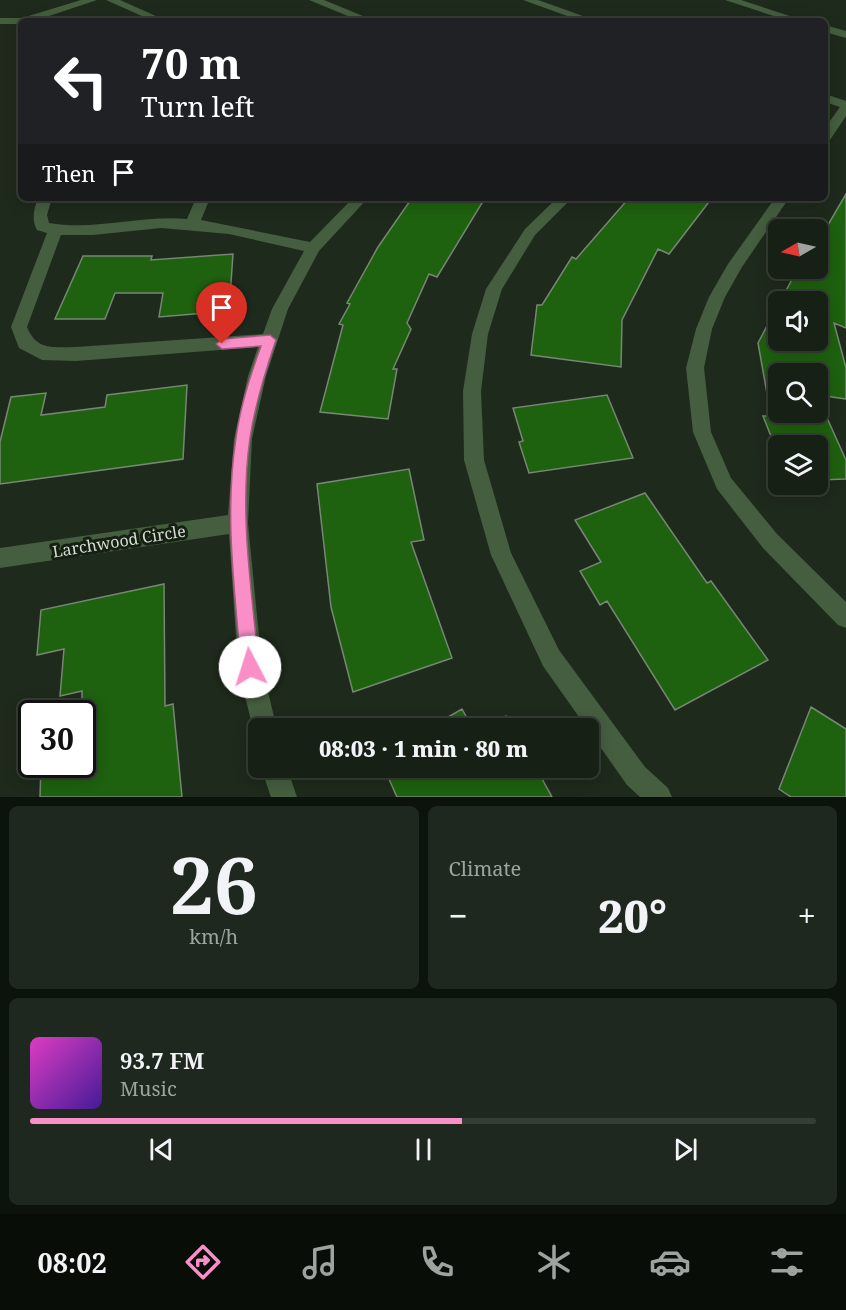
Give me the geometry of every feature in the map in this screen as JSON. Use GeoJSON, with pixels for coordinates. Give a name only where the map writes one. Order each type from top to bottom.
{"type":"FeatureCollection","features":[{"type":"Feature","properties":{"kind":"street"},"geometry":{"type":"LineString","coordinates":[[32,18],[92,0]]}},
{"type":"Feature","properties":{"kind":"street"},"geometry":{"type":"LineString","coordinates":[[111,0],[155,18]]}},
{"type":"Feature","properties":{"kind":"street"},"geometry":{"type":"LineString","coordinates":[[314,0],[362,18]]}},
{"type":"Feature","properties":{"kind":"street"},"geometry":{"type":"LineString","coordinates":[[528,0],[583,18]]}},
{"type":"Feature","properties":{"kind":"street"},"geometry":{"type":"LineString","coordinates":[[730,0],[790,18]]}},
{"type":"Feature","properties":{"kind":"street"},"geometry":{"type":"LineString","coordinates":[[0,21],[18,21]]}},
{"type":"Feature","properties":{"kind":"street"},"geometry":{"type":"LineString","coordinates":[[828,29],[846,34]]}},
{"type":"Feature","properties":{"kind":"street"},"geometry":{"type":"LineString","coordinates":[[828,99],[846,106],[828,133]]}},
{"type":"Feature","properties":{"kind":"street"},"geometry":{"type":"LineString","coordinates":[[44,201],[40,215],[42,227],[55,231],[145,224],[192,225],[264,236],[313,248]]}},
{"type":"Feature","properties":{"kind":"street"},"geometry":{"type":"LineString","coordinates":[[192,225],[202,201]]}},
{"type":"Feature","properties":{"kind":"street"},"geometry":{"type":"LineString","coordinates":[[262,718],[250,667],[238,523],[243,439],[257,376],[280,309],[313,248],[358,201]]}},
{"type":"Feature","properties":{"kind":"street"},"geometry":{"type":"LineString","coordinates":[[562,201],[530,232],[494,289],[480,334],[472,391],[474,460],[501,555],[551,657],[636,776],[659,797]]}},
{"type":"Feature","properties":{"kind":"street"},"geometry":{"type":"LineString","coordinates":[[780,201],[736,264],[717,297],[704,329],[694,368],[702,432],[724,483],[770,541],[846,617]]}},
{"type":"Feature","properties":{"kind":"street"},"geometry":{"type":"LineString","coordinates":[[55,231],[19,327],[25,343],[42,353],[76,354],[270,340]]}},
{"type":"Feature","properties":{"kind":"street","name":"Larchwood Circle"},"geometry":{"type":"LineString","coordinates":[[0,558],[238,523]]}},
{"type":"Feature","properties":{"kind":"street"},"geometry":{"type":"LineString","coordinates":[[277,778],[284,797]]}},
{"type":"Feature","properties":{"kind":"building"},"geometry":{"type":"Polygon","coordinates":[[[846,194],[846,328],[834,323],[846,368],[846,399],[828,396],[828,363],[768,363],[768,399],[758,343],[768,324],[768,351],[828,351],[828,291],[786,291],[792,279],[828,279],[828,225],[846,194]]]}},
{"type":"Feature","properties":{"kind":"building"},"geometry":{"type":"Polygon","coordinates":[[[410,201],[483,201],[437,277],[429,274],[407,323],[411,329],[393,369],[397,369],[388,419],[320,412],[343,325],[339,324],[350,304],[347,303],[378,247],[410,201]]]}},
{"type":"Feature","properties":{"kind":"building"},"geometry":{"type":"Polygon","coordinates":[[[626,201],[710,201],[669,254],[658,249],[622,320],[621,367],[531,355],[537,305],[542,305],[572,257],[576,259],[626,201]]]}},
{"type":"Feature","properties":{"kind":"building"},"geometry":{"type":"Polygon","coordinates":[[[233,254],[229,311],[159,317],[163,293],[115,293],[105,319],[55,319],[83,256],[152,256],[151,260],[233,254]]]}},
{"type":"Feature","properties":{"kind":"building"},"geometry":{"type":"Polygon","coordinates":[[[187,385],[183,459],[0,484],[0,442],[11,397],[46,393],[41,415],[105,407],[107,395],[187,385]]]}},
{"type":"Feature","properties":{"kind":"building"},"geometry":{"type":"Polygon","coordinates":[[[607,395],[633,458],[529,473],[519,442],[523,441],[513,408],[607,395]]]}},
{"type":"Feature","properties":{"kind":"building"},"geometry":{"type":"Polygon","coordinates":[[[763,416],[768,416],[768,423],[828,423],[828,420],[846,460],[846,479],[828,480],[828,435],[770,435],[763,416]]]}},
{"type":"Feature","properties":{"kind":"building"},"geometry":{"type":"Polygon","coordinates":[[[409,469],[424,540],[411,542],[452,658],[353,692],[331,607],[317,484],[409,469]]]}},
{"type":"Feature","properties":{"kind":"building"},"geometry":{"type":"Polygon","coordinates":[[[645,493],[707,583],[711,581],[768,660],[675,710],[607,601],[600,605],[580,571],[601,562],[575,520],[645,493]]]}},
{"type":"Feature","properties":{"kind":"building"},"geometry":{"type":"Polygon","coordinates":[[[164,584],[165,706],[173,704],[182,797],[40,797],[41,778],[96,778],[96,700],[82,700],[82,691],[60,696],[64,649],[37,655],[41,610],[164,584]]]}},
{"type":"Feature","properties":{"kind":"building"},"geometry":{"type":"Polygon","coordinates":[[[811,707],[846,729],[846,797],[791,797],[779,789],[811,707]]]}},
{"type":"Feature","properties":{"kind":"building"},"geometry":{"type":"Polygon","coordinates":[[[462,709],[467,718],[446,718],[462,709]]]}},
{"type":"Feature","properties":{"kind":"building"},"geometry":{"type":"Polygon","coordinates":[[[388,778],[542,778],[552,797],[397,797],[388,778]]]}},
{"type":"Feature","properties":{"kind":"route"},"geometry":{"type":"LineString","coordinates":[[222,344],[270,340],[257,376],[243,439],[238,523],[250,667]]}}]}
